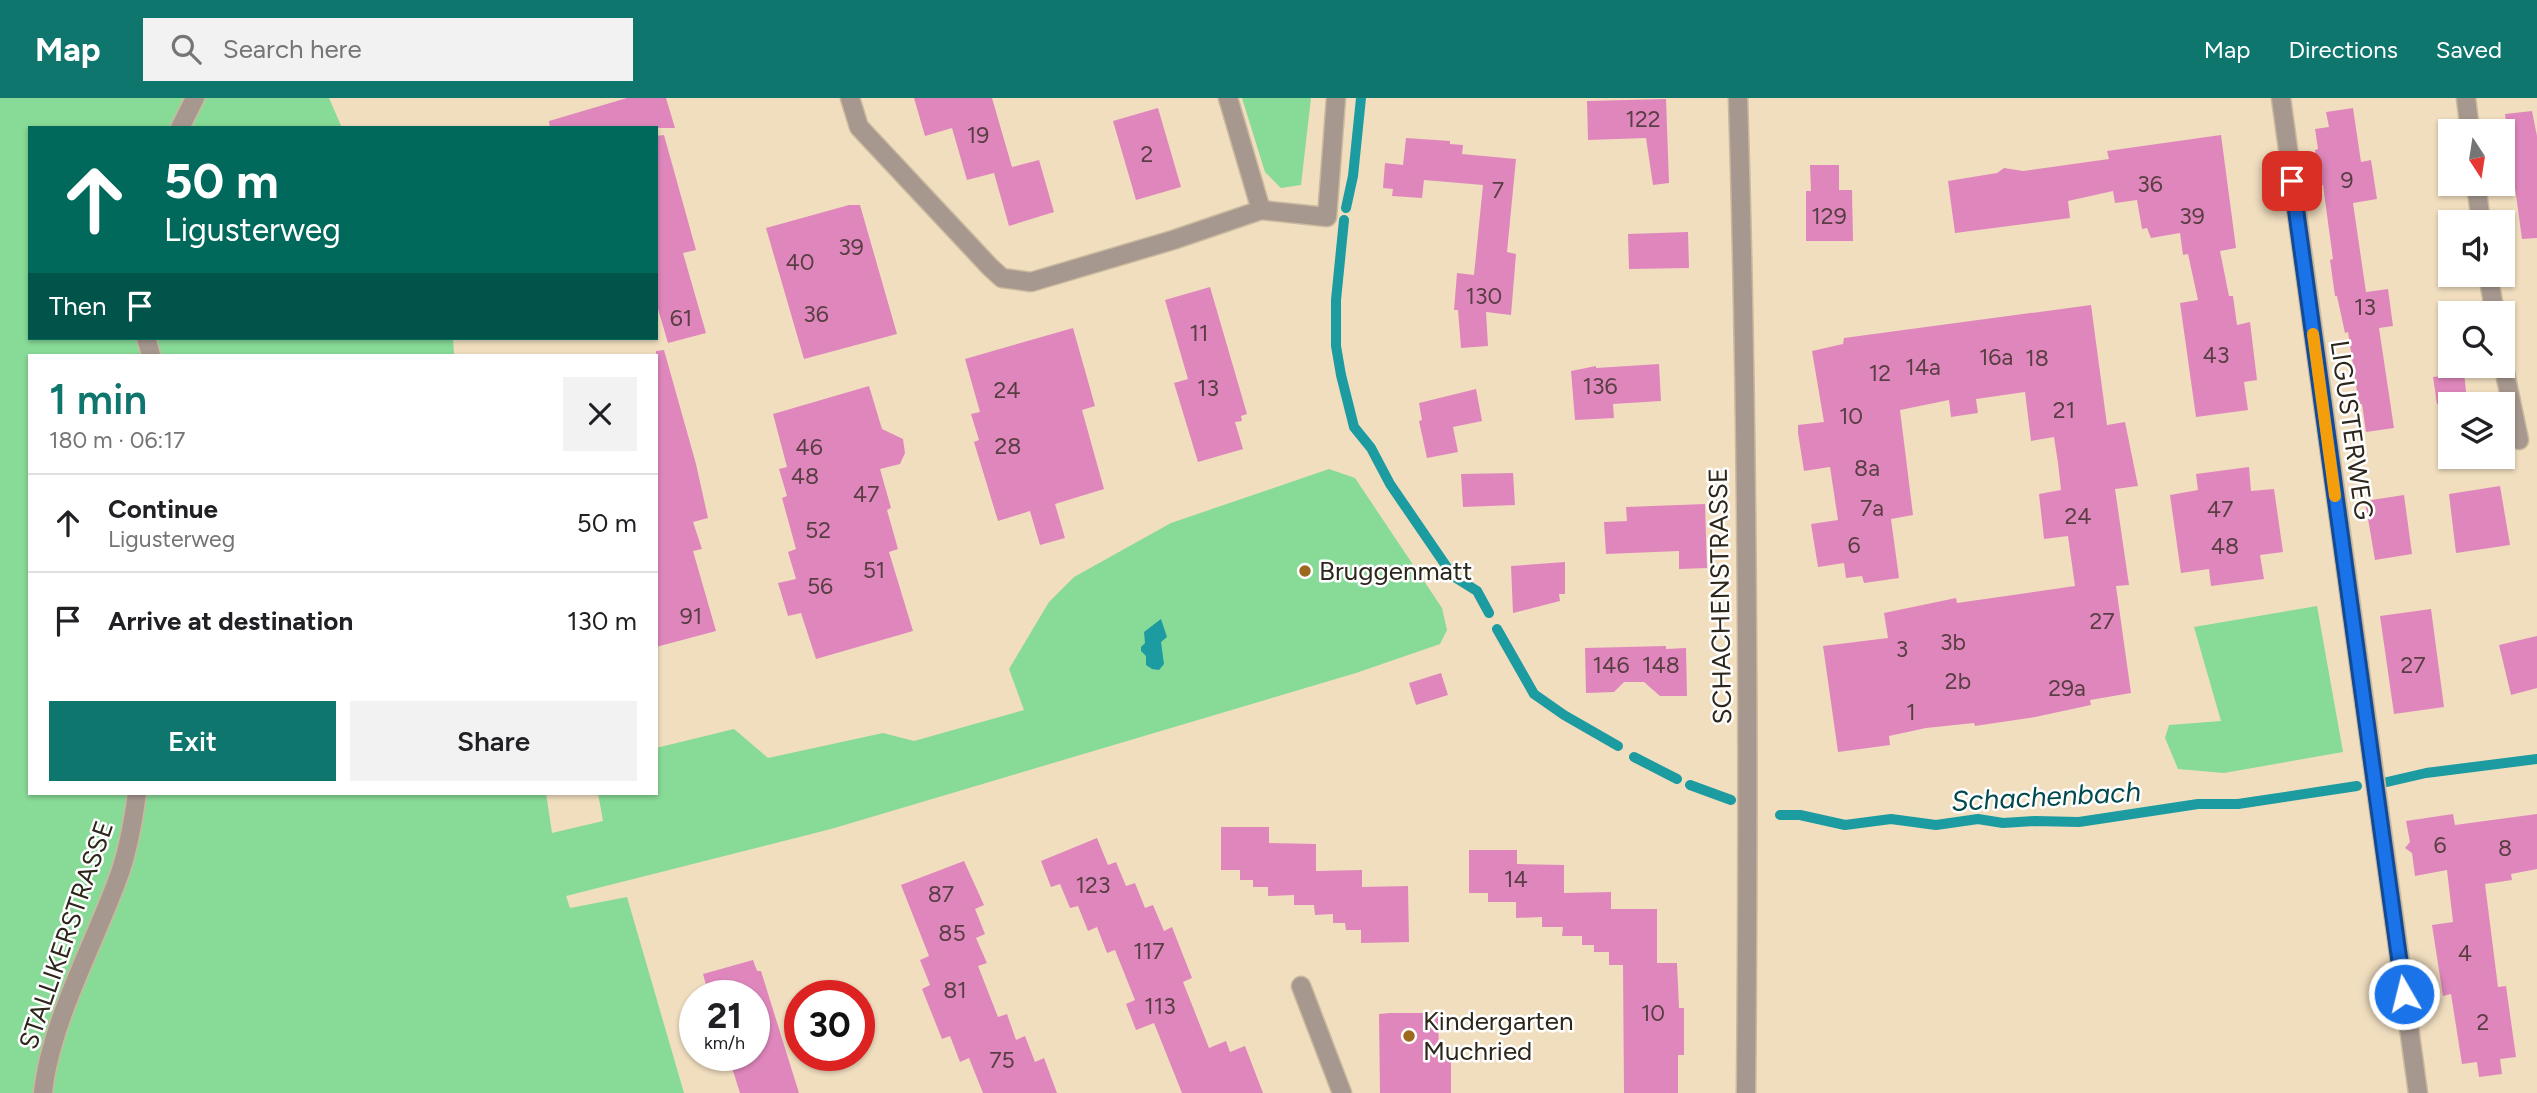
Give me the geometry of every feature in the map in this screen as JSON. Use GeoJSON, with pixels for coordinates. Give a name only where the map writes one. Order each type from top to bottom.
{"type":"FeatureCollection","features":[{"type":"Feature","properties":{"kind":"street"},"geometry":{"type":"LineString","coordinates":[[181,126],[195,98]]}},
{"type":"Feature","properties":{"kind":"street"},"geometry":{"type":"LineString","coordinates":[[850,98],[859,127],[871,142],[1002,278],[1031,282],[1173,240],[1261,210],[1327,217],[1336,98]]}},
{"type":"Feature","properties":{"kind":"street"},"geometry":{"type":"LineString","coordinates":[[1228,98],[1261,210]]}},
{"type":"Feature","properties":{"kind":"street","name":"SCHACHENSTRASSE"},"geometry":{"type":"LineString","coordinates":[[1738,98],[1749,824],[1746,1093]]}},
{"type":"Feature","properties":{"kind":"street","name":"LIGUSTERWEG"},"geometry":{"type":"LineString","coordinates":[[2281,98],[2418,1093]]}},
{"type":"Feature","properties":{"kind":"street"},"geometry":{"type":"LineString","coordinates":[[2466,98],[2469,119]]}},
{"type":"Feature","properties":{"kind":"street"},"geometry":{"type":"LineString","coordinates":[[2506,378],[2519,440]]}},
{"type":"Feature","properties":{"kind":"street","name":"STALLIKERSTRASSE"},"geometry":{"type":"LineString","coordinates":[[43,1093],[57,1033],[118,879],[133,826],[137,795]]}},
{"type":"Feature","properties":{"kind":"street"},"geometry":{"type":"LineString","coordinates":[[1301,986],[1342,1093]]}},
{"type":"Feature","properties":{"kind":"green space"},"geometry":{"type":"Polygon","coordinates":[[[0,98],[329,98],[341,126],[28,126],[28,340],[453,340],[454,354],[28,354],[28,795],[546,795],[552,833],[603,821],[598,795],[658,795],[658,748],[734,729],[768,758],[883,733],[914,741],[1024,710],[1009,669],[1049,602],[1074,577],[1171,523],[1329,469],[1355,478],[1442,608],[1447,630],[1440,644],[1356,673],[831,829],[566,896],[570,908],[627,897],[684,1093],[0,1093],[0,98]]]}},
{"type":"Feature","properties":{"kind":"green space"},"geometry":{"type":"Polygon","coordinates":[[[1242,98],[1311,98],[1301,185],[1281,188],[1265,172],[1242,98]]]}},
{"type":"Feature","properties":{"kind":"green space"},"geometry":{"type":"Polygon","coordinates":[[[2317,606],[2343,752],[2224,773],[2178,769],[2165,738],[2169,725],[2221,721],[2194,627],[2317,606]]]}},
{"type":"Feature","properties":{"kind":"water"},"geometry":{"type":"Polygon","coordinates":[[[1161,619],[1167,637],[1161,642],[1164,664],[1159,670],[1146,665],[1146,656],[1141,647],[1145,643],[1144,632],[1161,619]]]}},
{"type":"Feature","properties":{"kind":"building"},"geometry":{"type":"Polygon","coordinates":[[[627,98],[666,98],[675,128],[550,126],[549,121],[627,98]]]}},
{"type":"Feature","properties":{"kind":"building"},"geometry":{"type":"Polygon","coordinates":[[[914,98],[992,98],[1012,167],[1039,160],[1054,212],[1009,226],[994,173],[967,180],[952,128],[925,136],[914,98]]]}},
{"type":"Feature","properties":{"kind":"building"},"geometry":{"type":"Polygon","coordinates":[[[1666,99],[1669,183],[1653,185],[1646,138],[1588,140],[1587,101],[1666,99]]]}},
{"type":"Feature","properties":{"kind":"building"},"geometry":{"type":"Polygon","coordinates":[[[1158,108],[1181,187],[1136,200],[1113,121],[1158,108]]]}},
{"type":"Feature","properties":{"kind":"building"},"geometry":{"type":"Polygon","coordinates":[[[2353,108],[2361,162],[2371,160],[2377,199],[2353,203],[2366,292],[2388,289],[2393,326],[2379,328],[2394,428],[2366,432],[2362,404],[2359,405],[2348,332],[2345,333],[2335,296],[2323,185],[2320,186],[2315,150],[2318,149],[2315,129],[2329,127],[2326,112],[2353,108]]]}},
{"type":"Feature","properties":{"kind":"building"},"geometry":{"type":"Polygon","coordinates":[[[2532,111],[2537,136],[2537,238],[2522,239],[2515,188],[2515,119],[2506,119],[2505,114],[2532,111]]]}},
{"type":"Feature","properties":{"kind":"building"},"geometry":{"type":"Polygon","coordinates":[[[664,135],[696,250],[683,253],[706,333],[668,343],[658,309],[658,136],[664,135]]]}},
{"type":"Feature","properties":{"kind":"building"},"geometry":{"type":"Polygon","coordinates":[[[2221,135],[2236,248],[2220,251],[2229,296],[2233,296],[2237,325],[2250,322],[2257,380],[2244,382],[2248,410],[2196,417],[2180,303],[2198,300],[2188,254],[2183,255],[2180,233],[2151,238],[2147,228],[2142,229],[2137,200],[2115,203],[2113,191],[2068,201],[2070,218],[1955,233],[1948,181],[1997,173],[2004,168],[2023,171],[2109,159],[2107,151],[2221,135]]]}},
{"type":"Feature","properties":{"kind":"building"},"geometry":{"type":"Polygon","coordinates":[[[1406,138],[1450,141],[1450,144],[1463,145],[1462,154],[1516,159],[1507,252],[1516,254],[1511,315],[1486,312],[1488,346],[1461,348],[1458,310],[1454,310],[1457,273],[1474,275],[1483,185],[1424,180],[1422,198],[1392,196],[1393,189],[1383,188],[1385,163],[1403,165],[1406,138]]]}},
{"type":"Feature","properties":{"kind":"building"},"geometry":{"type":"Polygon","coordinates":[[[1810,165],[1839,165],[1839,190],[1852,190],[1853,241],[1806,241],[1806,191],[1811,191],[1810,165]]]}},
{"type":"Feature","properties":{"kind":"building"},"geometry":{"type":"Polygon","coordinates":[[[849,205],[860,205],[897,334],[804,359],[766,228],[849,205]]]}},
{"type":"Feature","properties":{"kind":"building"},"geometry":{"type":"Polygon","coordinates":[[[1688,232],[1689,268],[1629,269],[1628,234],[1688,232]]]}},
{"type":"Feature","properties":{"kind":"building"},"geometry":{"type":"Polygon","coordinates":[[[1210,287],[1247,414],[1241,416],[1242,421],[1235,422],[1243,449],[1198,462],[1174,383],[1188,379],[1165,300],[1210,287]]]}},
{"type":"Feature","properties":{"kind":"building"},"geometry":{"type":"Polygon","coordinates":[[[2091,305],[2107,425],[2125,422],[2138,486],[2115,489],[2129,585],[2116,586],[2131,693],[2090,700],[2091,705],[2035,717],[1975,726],[1974,723],[1926,728],[1889,736],[1890,745],[1838,752],[1823,646],[1888,638],[1884,613],[1956,598],[1957,603],[2075,586],[2068,536],[2044,539],[2039,494],[2061,490],[2058,463],[2054,437],[2031,441],[2025,392],[1976,399],[1978,413],[1951,417],[1949,400],[1900,410],[1913,515],[1891,519],[1899,578],[1864,583],[1862,576],[1846,578],[1844,563],[1818,567],[1811,524],[1838,520],[1830,467],[1804,471],[1798,433],[1798,425],[1824,422],[1812,351],[1843,344],[1844,338],[2091,305]]]}},
{"type":"Feature","properties":{"kind":"building"},"geometry":{"type":"Polygon","coordinates":[[[1073,328],[1095,406],[1082,410],[1104,489],[1055,504],[1065,538],[1040,545],[1030,511],[998,521],[974,442],[979,440],[971,414],[980,412],[965,359],[1073,328]]]}},
{"type":"Feature","properties":{"kind":"building"},"geometry":{"type":"Polygon","coordinates":[[[664,350],[708,518],[693,522],[702,549],[693,551],[716,631],[658,646],[658,354],[656,351],[664,350]]]}},
{"type":"Feature","properties":{"kind":"building"},"geometry":{"type":"Polygon","coordinates":[[[1659,364],[1661,401],[1613,404],[1614,418],[1575,420],[1571,371],[1596,366],[1659,364]]]}},
{"type":"Feature","properties":{"kind":"building"},"geometry":{"type":"Polygon","coordinates":[[[2433,377],[2465,378],[2466,392],[2438,392],[2437,404],[2433,377]]]}},
{"type":"Feature","properties":{"kind":"building"},"geometry":{"type":"Polygon","coordinates":[[[869,386],[882,429],[903,439],[905,453],[900,464],[880,469],[891,508],[887,510],[898,549],[889,552],[913,631],[816,659],[801,613],[788,616],[778,583],[796,579],[788,552],[796,549],[782,498],[787,496],[779,469],[787,467],[773,414],[869,386]]]}},
{"type":"Feature","properties":{"kind":"building"},"geometry":{"type":"Polygon","coordinates":[[[1476,389],[1482,421],[1453,427],[1458,452],[1427,458],[1419,421],[1422,420],[1419,403],[1476,389]]]}},
{"type":"Feature","properties":{"kind":"building"},"geometry":{"type":"Polygon","coordinates":[[[2249,467],[2251,491],[2274,489],[2283,552],[2260,555],[2264,579],[2211,586],[2209,569],[2181,573],[2170,495],[2198,490],[2196,474],[2249,467]]]}},
{"type":"Feature","properties":{"kind":"building"},"geometry":{"type":"Polygon","coordinates":[[[1513,473],[1515,505],[1463,507],[1461,474],[1513,473]]]}},
{"type":"Feature","properties":{"kind":"building"},"geometry":{"type":"Polygon","coordinates":[[[2500,486],[2510,545],[2456,553],[2449,494],[2500,486]]]}},
{"type":"Feature","properties":{"kind":"building"},"geometry":{"type":"Polygon","coordinates":[[[2404,495],[2412,554],[2375,560],[2365,501],[2404,495]]]}},
{"type":"Feature","properties":{"kind":"building"},"geometry":{"type":"Polygon","coordinates":[[[1705,504],[1707,568],[1679,569],[1679,551],[1606,554],[1604,522],[1627,521],[1626,507],[1705,504]]]}},
{"type":"Feature","properties":{"kind":"building"},"geometry":{"type":"Polygon","coordinates":[[[1565,562],[1565,594],[1559,594],[1560,601],[1513,613],[1511,566],[1565,562]]]}},
{"type":"Feature","properties":{"kind":"building"},"geometry":{"type":"Polygon","coordinates":[[[2431,609],[2444,707],[2394,714],[2380,616],[2431,609]]]}},
{"type":"Feature","properties":{"kind":"building"},"geometry":{"type":"Polygon","coordinates":[[[2537,636],[2537,688],[2511,695],[2499,645],[2537,636]]]}},
{"type":"Feature","properties":{"kind":"building"},"geometry":{"type":"Polygon","coordinates":[[[1666,646],[1666,649],[1686,648],[1687,696],[1660,696],[1644,682],[1624,682],[1614,692],[1586,693],[1585,648],[1666,646]]]}},
{"type":"Feature","properties":{"kind":"building"},"geometry":{"type":"Polygon","coordinates":[[[1441,673],[1448,695],[1416,705],[1409,683],[1441,673]]]}},
{"type":"Feature","properties":{"kind":"building"},"geometry":{"type":"Polygon","coordinates":[[[2453,814],[2455,825],[2537,814],[2537,869],[2511,874],[2512,880],[2485,884],[2498,987],[2506,986],[2516,1057],[2500,1059],[2502,1074],[2479,1077],[2477,1062],[2462,1064],[2451,994],[2443,996],[2432,925],[2453,922],[2447,870],[2415,876],[2412,853],[2405,848],[2410,842],[2406,821],[2453,814]]]}},
{"type":"Feature","properties":{"kind":"building"},"geometry":{"type":"Polygon","coordinates":[[[1221,827],[1269,827],[1269,843],[1316,844],[1316,871],[1362,870],[1362,887],[1408,886],[1409,942],[1361,943],[1361,930],[1346,930],[1345,923],[1333,923],[1333,914],[1315,915],[1314,905],[1294,905],[1294,895],[1268,896],[1268,887],[1253,887],[1253,880],[1240,880],[1240,870],[1221,870],[1221,827]]]}},
{"type":"Feature","properties":{"kind":"building"},"geometry":{"type":"Polygon","coordinates":[[[1097,838],[1108,865],[1116,862],[1126,886],[1135,883],[1145,908],[1153,905],[1164,931],[1172,927],[1192,978],[1183,982],[1209,1048],[1226,1041],[1230,1052],[1245,1046],[1263,1093],[1182,1093],[1154,1023],[1136,1030],[1126,1004],[1135,1000],[1115,950],[1107,953],[1097,927],[1088,931],[1078,906],[1070,908],[1060,884],[1051,887],[1041,861],[1097,838]]]}},
{"type":"Feature","properties":{"kind":"building"},"geometry":{"type":"Polygon","coordinates":[[[1469,850],[1517,850],[1517,864],[1564,865],[1564,893],[1611,892],[1611,909],[1657,909],[1657,963],[1677,963],[1679,1008],[1684,1008],[1684,1055],[1678,1055],[1678,1093],[1624,1093],[1623,965],[1609,965],[1609,952],[1594,952],[1594,945],[1582,945],[1582,936],[1562,936],[1563,927],[1542,927],[1542,917],[1516,918],[1516,902],[1488,902],[1488,893],[1469,893],[1469,850]]]}},
{"type":"Feature","properties":{"kind":"building"},"geometry":{"type":"Polygon","coordinates":[[[964,861],[984,905],[975,909],[985,934],[976,938],[987,963],[978,966],[998,1017],[1007,1014],[1016,1040],[1025,1036],[1035,1062],[1044,1058],[1057,1093],[983,1093],[969,1058],[960,1062],[950,1036],[942,1039],[922,989],[930,985],[920,960],[929,956],[901,885],[964,861]]]}},
{"type":"Feature","properties":{"kind":"building"},"geometry":{"type":"Polygon","coordinates":[[[753,960],[764,980],[705,980],[703,974],[753,960]]]}},
{"type":"Feature","properties":{"kind":"building"},"geometry":{"type":"Polygon","coordinates":[[[770,1000],[784,1045],[784,1071],[792,1071],[799,1093],[740,1093],[733,1071],[770,1071],[770,1000]]]}},
{"type":"Feature","properties":{"kind":"building"},"geometry":{"type":"Polygon","coordinates":[[[1438,1013],[1439,1059],[1451,1059],[1451,1093],[1380,1093],[1379,1014],[1438,1013]]]}},
{"type":"Feature","properties":{"kind":"waterway","name":"Schachenbach"},"geometry":{"type":"LineString","coordinates":[[1346,208],[1353,176],[1361,98]]}},
{"type":"Feature","properties":{"kind":"waterway","name":"Schachenbach"},"geometry":{"type":"LineString","coordinates":[[1344,220],[1336,300],[1336,346],[1354,427],[1371,448],[1390,484],[1453,576],[1477,591],[1489,613]]}},
{"type":"Feature","properties":{"kind":"waterway","name":"Schachenbach"},"geometry":{"type":"LineString","coordinates":[[1497,629],[1534,694],[1618,746]]}},
{"type":"Feature","properties":{"kind":"waterway","name":"Schachenbach"},"geometry":{"type":"LineString","coordinates":[[1634,757],[1677,779]]}},
{"type":"Feature","properties":{"kind":"waterway","name":"Schachenbach"},"geometry":{"type":"LineString","coordinates":[[2387,782],[2426,773],[2537,759]]}},
{"type":"Feature","properties":{"kind":"waterway","name":"Schachenbach"},"geometry":{"type":"LineString","coordinates":[[1690,785],[1731,800]]}},
{"type":"Feature","properties":{"kind":"waterway","name":"Schachenbach"},"geometry":{"type":"LineString","coordinates":[[1780,815],[1800,815],[1845,825],[1891,819],[1936,825],[1978,819],[2003,823],[2079,822],[2198,804],[2238,804],[2357,786]]}},
{"type":"Feature","properties":{"kind":"slow traffic"},"geometry":{"type":"LineString","coordinates":[[2313,334],[2335,496]]}},
{"type":"Feature","properties":{"kind":"place","name":"Bruggenmatt"},"geometry":{"type":"Point","coordinates":[1305,571]}},
{"type":"Feature","properties":{"kind":"place","name":"Kindergarten Muchried"},"geometry":{"type":"Point","coordinates":[1409,1036]}},
{"type":"Feature","properties":{"kind":"route"},"geometry":{"type":"LineString","coordinates":[[2292,181],[2404,994]]}}]}
